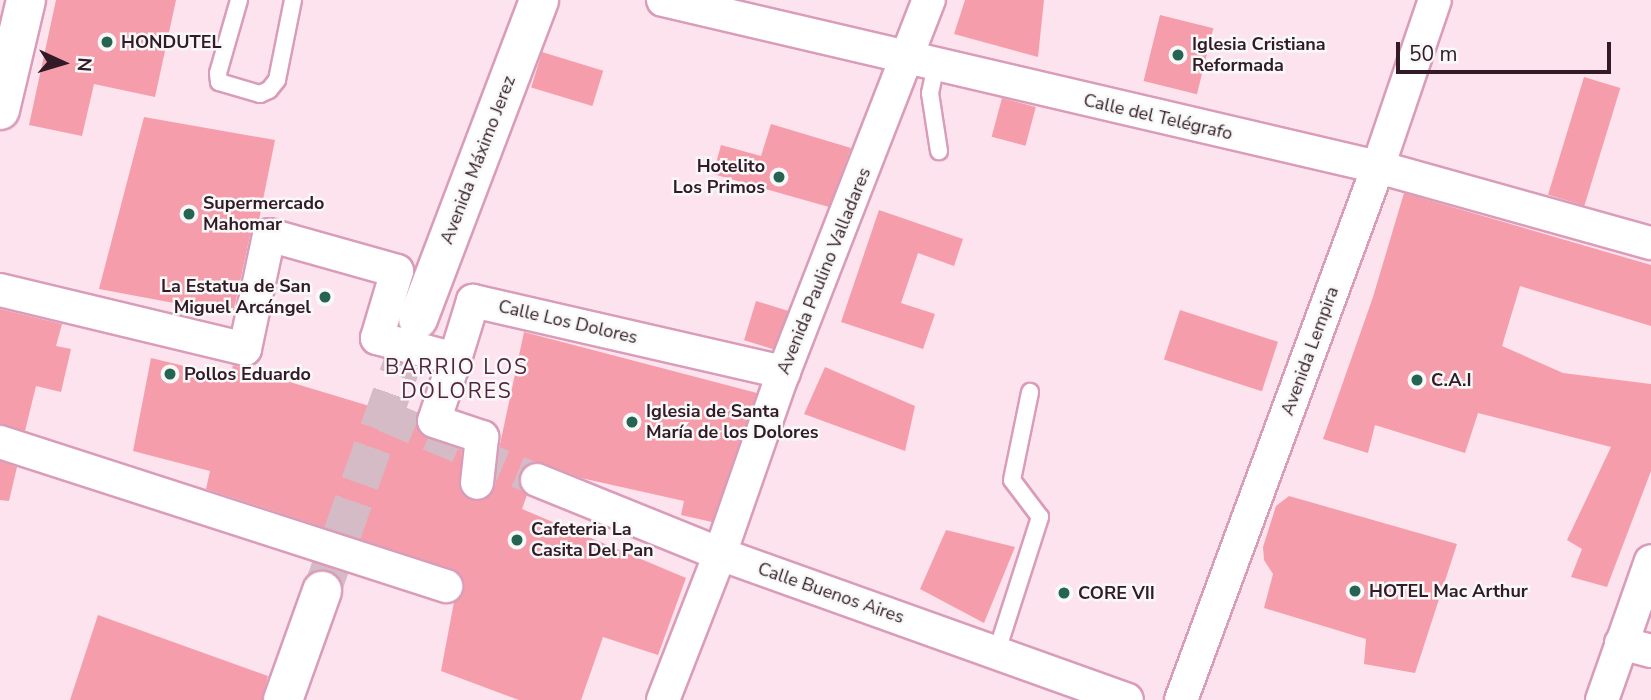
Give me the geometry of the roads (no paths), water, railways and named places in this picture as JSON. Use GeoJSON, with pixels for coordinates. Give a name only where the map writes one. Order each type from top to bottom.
{"type":"FeatureCollection","features":[{"type":"Feature","properties":{"kind":"main road"},"geometry":{"type":"LineString","coordinates":[[0,110],[26,0]]}},
{"type":"Feature","properties":{"kind":"main road","name":"Avenida Máximo Jerez"},"geometry":{"type":"LineString","coordinates":[[418,319],[539,0]]}},
{"type":"Feature","properties":{"kind":"main road"},"geometry":{"type":"LineString","coordinates":[[283,700],[322,591]]}},
{"type":"Feature","properties":{"kind":"street","name":"Calle del Telégrafo"},"geometry":{"type":"LineString","coordinates":[[663,0],[1378,167],[1651,243]]}},
{"type":"Feature","properties":{"kind":"street","name":"Avenida Paulino Valladares"},"geometry":{"type":"LineString","coordinates":[[663,700],[720,554],[784,372],[922,62],[929,0]]}},
{"type":"Feature","properties":{"kind":"street","name":"Avenida Lempira"},"geometry":{"type":"LineString","coordinates":[[1181,700],[1378,167],[1435,0]]}},
{"type":"Feature","properties":{"kind":"street"},"geometry":{"type":"LineString","coordinates":[[0,290],[245,349],[269,235],[397,271],[377,338],[455,359]]}},
{"type":"Feature","properties":{"kind":"street","name":"Calle Los Dolores"},"geometry":{"type":"LineString","coordinates":[[477,483],[482,437],[434,422],[473,300],[784,372]]}},
{"type":"Feature","properties":{"kind":"street"},"geometry":{"type":"LineString","coordinates":[[0,442],[446,586]]}},
{"type":"Feature","properties":{"kind":"street","name":"Calle Buenos Aires"},"geometry":{"type":"LineString","coordinates":[[537,480],[720,554],[1127,700]]}},
{"type":"Feature","properties":{"kind":"street"},"geometry":{"type":"LineString","coordinates":[[1602,700],[1636,647],[1651,561]]}},
{"type":"Feature","properties":{"kind":"lane"},"geometry":{"type":"LineString","coordinates":[[239,0],[218,73],[219,82],[260,94],[269,90],[277,80],[293,0]]}},
{"type":"Feature","properties":{"kind":"lane"},"geometry":{"type":"LineString","coordinates":[[922,62],[939,151]]}},
{"type":"Feature","properties":{"kind":"lane"},"geometry":{"type":"LineString","coordinates":[[996,651],[1040,517],[1012,480],[1030,392]]}},
{"type":"Feature","properties":{"kind":"tunnel"},"geometry":{"type":"LineString","coordinates":[[322,591],[418,319]]}},
{"type":"Feature","properties":{"kind":"tunnel"},"geometry":{"type":"LineString","coordinates":[[385,416],[537,480]]}},
{"type":"Feature","properties":{"kind":"place","name":"HONDUTEL"},"geometry":{"type":"Point","coordinates":[107,42]}},
{"type":"Feature","properties":{"kind":"place","name":"Iglesia Cristiana Reformada"},"geometry":{"type":"Point","coordinates":[1178,55]}},
{"type":"Feature","properties":{"kind":"place","name":"Hotelito Los Primos"},"geometry":{"type":"Point","coordinates":[779,177]}},
{"type":"Feature","properties":{"kind":"place","name":"Supermercado Mahomar"},"geometry":{"type":"Point","coordinates":[189,214]}},
{"type":"Feature","properties":{"kind":"place","name":"La Estatua de San Miguel Arcángel"},"geometry":{"type":"Point","coordinates":[325,297]}},
{"type":"Feature","properties":{"kind":"place","name":"Pollos Eduardo"},"geometry":{"type":"Point","coordinates":[170,374]}},
{"type":"Feature","properties":{"kind":"place","name":"C.A.I"},"geometry":{"type":"Point","coordinates":[1417,380]}},
{"type":"Feature","properties":{"kind":"place","name":"Iglesia de Santa María de los Dolores"},"geometry":{"type":"Point","coordinates":[632,422]}},
{"type":"Feature","properties":{"kind":"place","name":"Cafeteria La Casita Del Pan"},"geometry":{"type":"Point","coordinates":[517,540]}},
{"type":"Feature","properties":{"kind":"place","name":"HOTEL Mac Arthur"},"geometry":{"type":"Point","coordinates":[1355,591]}},
{"type":"Feature","properties":{"kind":"place","name":"CORE VII"},"geometry":{"type":"Point","coordinates":[1064,593]}},
{"type":"Feature","properties":{"kind":"district","name":"BARRIO LOS DOLORES"},"geometry":{"type":"Point","coordinates":[457,379]}}]}
